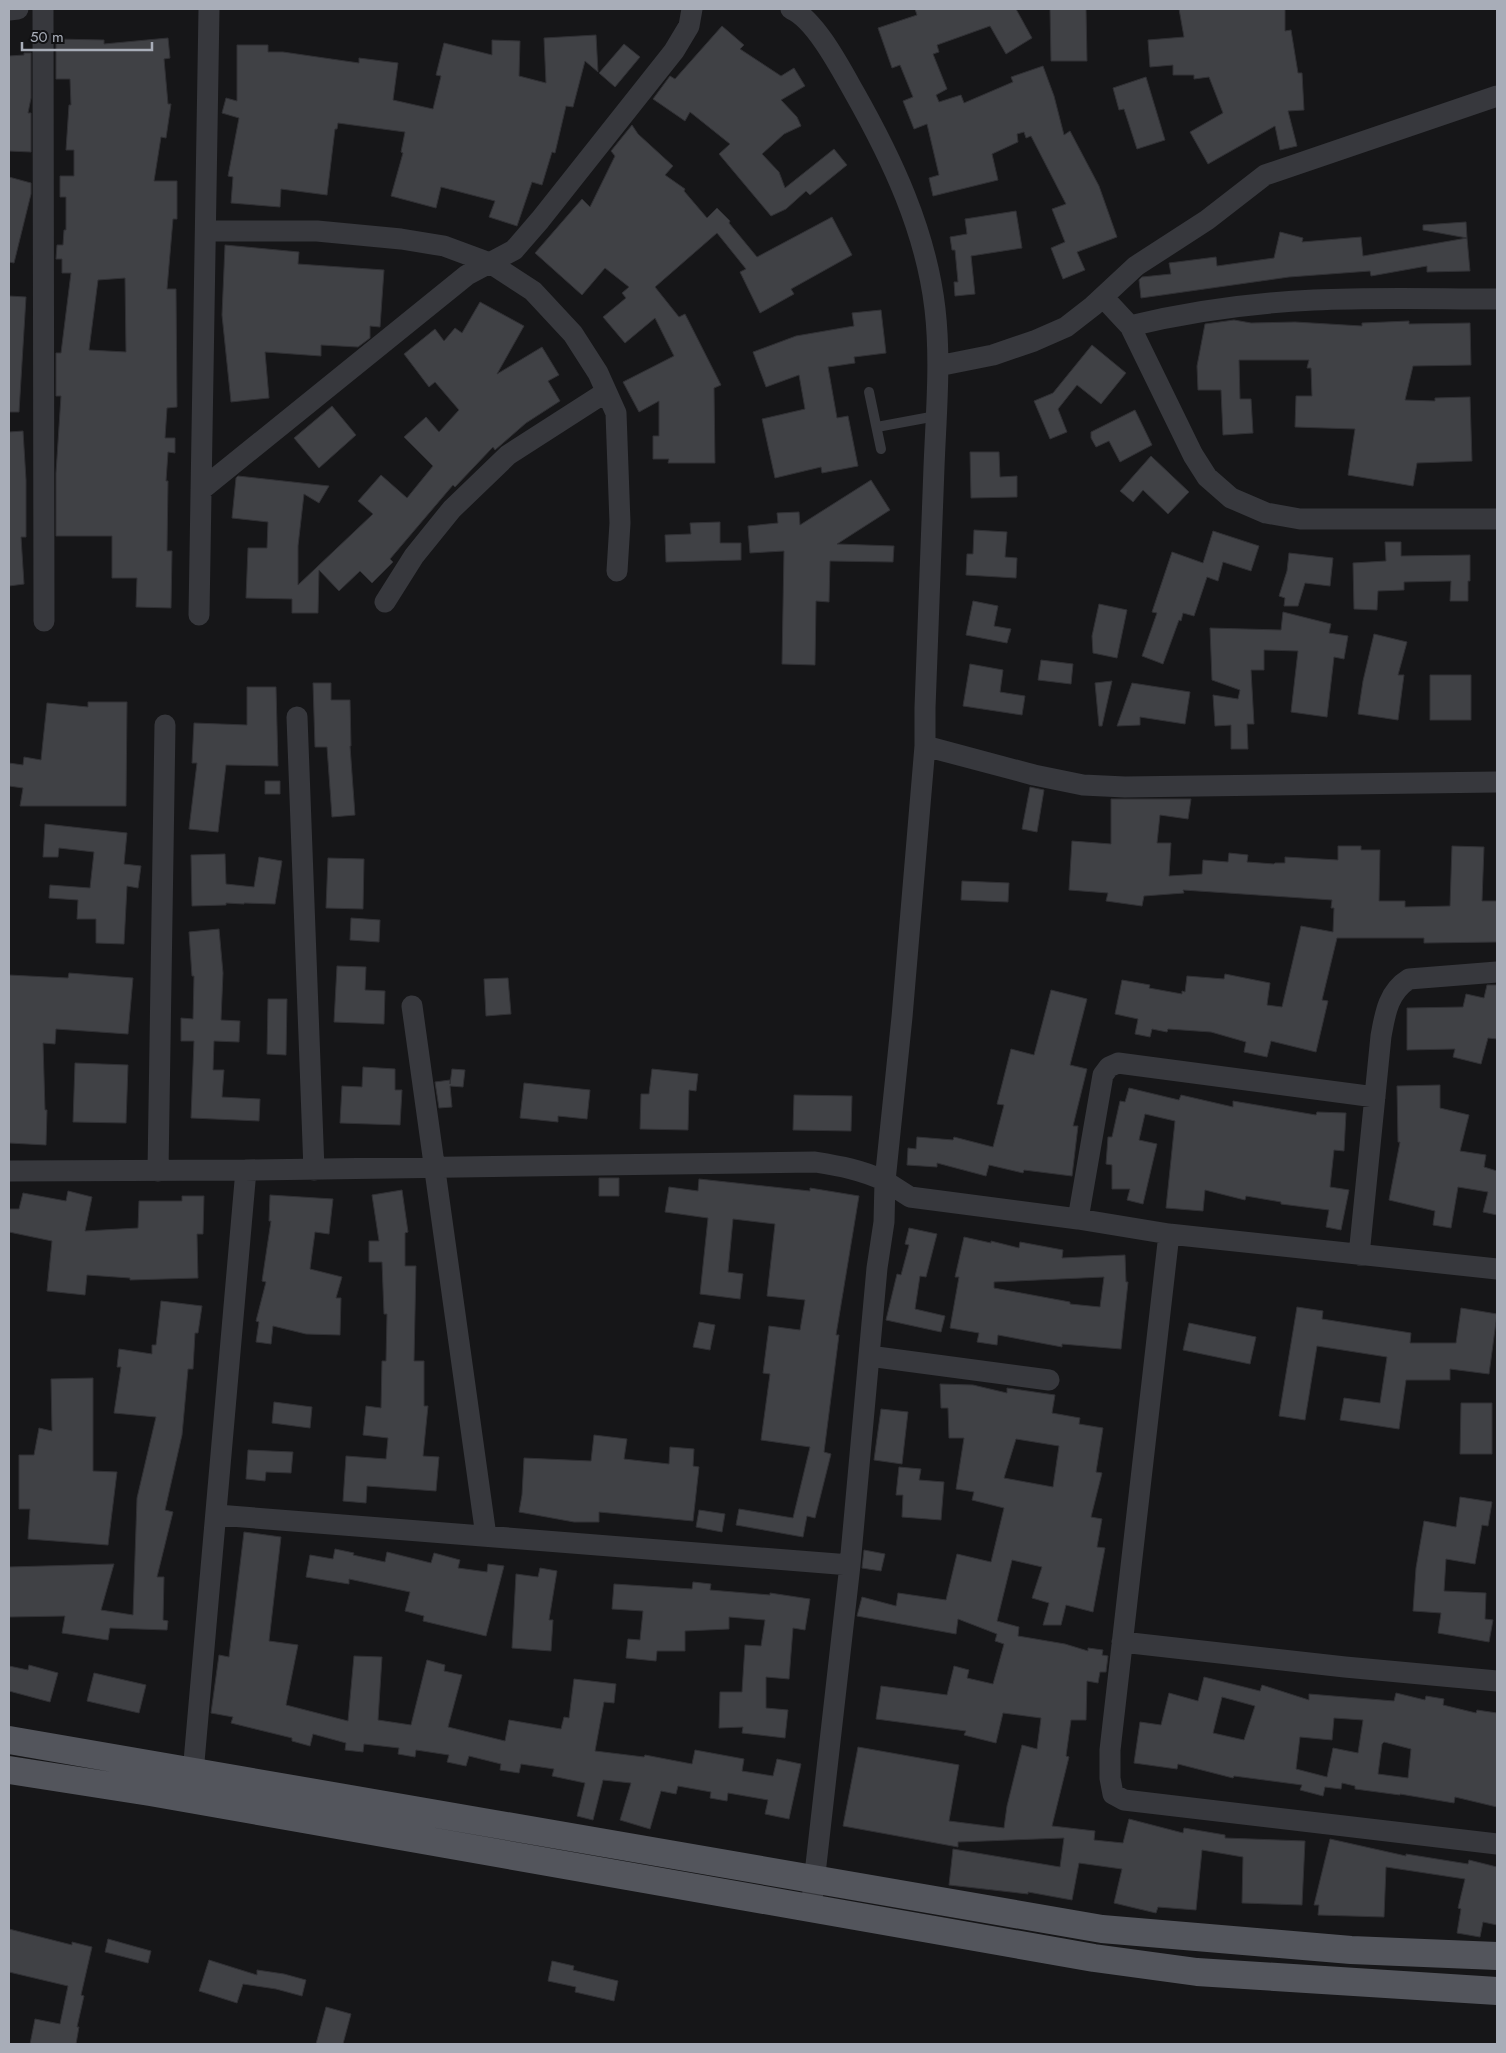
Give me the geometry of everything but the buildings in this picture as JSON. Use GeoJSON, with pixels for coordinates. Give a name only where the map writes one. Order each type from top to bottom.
{"type":"FeatureCollection","features":[{"type":"Feature","properties":{"kind":"main road"},"geometry":{"type":"LineString","coordinates":[[9,1740],[1102,1929],[1351,1950],[1497,1956]]}},
{"type":"Feature","properties":{"kind":"main road"},"geometry":{"type":"LineString","coordinates":[[9,1770],[160,1793],[1094,1958],[1198,1972],[1497,1991]]}},
{"type":"Feature","properties":{"kind":"street"},"geometry":{"type":"LineString","coordinates":[[9,10],[18,9]]}},
{"type":"Feature","properties":{"kind":"street"},"geometry":{"type":"LineString","coordinates":[[43,9],[44,621]]}},
{"type":"Feature","properties":{"kind":"street"},"geometry":{"type":"LineString","coordinates":[[199,615],[209,9]]}},
{"type":"Feature","properties":{"kind":"street"},"geometry":{"type":"LineString","coordinates":[[201,490],[467,275],[514,250],[674,51],[689,26],[692,9]]}},
{"type":"Feature","properties":{"kind":"street"},"geometry":{"type":"LineString","coordinates":[[791,9],[801,13],[834,56],[901,181],[923,248],[934,300],[938,366],[925,746],[902,1017],[885,1182],[884,1222],[877,1268],[850,1564],[811,1909]]}},
{"type":"Feature","properties":{"kind":"street"},"geometry":{"type":"LineString","coordinates":[[938,366],[993,355],[1034,341],[1066,327],[1103,297],[1136,266],[1207,220],[1265,175],[1497,96]]}},
{"type":"Feature","properties":{"kind":"street"},"geometry":{"type":"LineString","coordinates":[[206,232],[317,232],[401,239],[444,246],[490,263],[533,291],[573,334],[598,373],[616,413],[620,524],[617,571]]}},
{"type":"Feature","properties":{"kind":"street"},"geometry":{"type":"LineString","coordinates":[[1103,297],[1130,326],[1193,455],[1207,477],[1231,498],[1266,513],[1300,519],[1497,518]]}},
{"type":"Feature","properties":{"kind":"street"},"geometry":{"type":"LineString","coordinates":[[1130,326],[1183,313],[1239,306],[1316,300],[1497,299]]}},
{"type":"Feature","properties":{"kind":"street"},"geometry":{"type":"LineString","coordinates":[[385,602],[414,556],[452,509],[508,454],[606,392]]}},
{"type":"Feature","properties":{"kind":"street"},"geometry":{"type":"LineString","coordinates":[[297,717],[314,1170]]}},
{"type":"Feature","properties":{"kind":"street"},"geometry":{"type":"LineString","coordinates":[[158,1170],[165,725]]}},
{"type":"Feature","properties":{"kind":"street"},"geometry":{"type":"LineString","coordinates":[[925,746],[1034,775],[1083,785],[1125,787],[1497,782]]}},
{"type":"Feature","properties":{"kind":"street"},"geometry":{"type":"LineString","coordinates":[[1358,1254],[1385,1013],[1392,995],[1400,984],[1409,979],[1497,972]]}},
{"type":"Feature","properties":{"kind":"street"},"geometry":{"type":"LineString","coordinates":[[412,1006],[486,1536]]}},
{"type":"Feature","properties":{"kind":"street"},"geometry":{"type":"LineString","coordinates":[[1078,1219],[1103,1075],[1109,1067],[1118,1063],[1375,1097]]}},
{"type":"Feature","properties":{"kind":"street"},"geometry":{"type":"LineString","coordinates":[[9,1170],[314,1170],[815,1162],[853,1168],[868,1173],[910,1197],[1078,1219],[1169,1234],[1497,1269]]}},
{"type":"Feature","properties":{"kind":"street"},"geometry":{"type":"LineString","coordinates":[[194,1773],[246,1170]]}},
{"type":"Feature","properties":{"kind":"street"},"geometry":{"type":"LineString","coordinates":[[1169,1234],[1110,1750],[1110,1778],[1113,1794],[1124,1800],[1497,1844]]}},
{"type":"Feature","properties":{"kind":"street"},"geometry":{"type":"LineString","coordinates":[[869,1356],[1049,1380]]}},
{"type":"Feature","properties":{"kind":"street"},"geometry":{"type":"LineString","coordinates":[[217,1515],[850,1564]]}},
{"type":"Feature","properties":{"kind":"street"},"geometry":{"type":"LineString","coordinates":[[1122,1642],[1345,1667],[1497,1681]]}},
{"type":"Feature","properties":{"kind":"lane"},"geometry":{"type":"LineString","coordinates":[[869,392],[881,449]]}},
{"type":"Feature","properties":{"kind":"lane"},"geometry":{"type":"LineString","coordinates":[[877,427],[936,416]]}}]}
